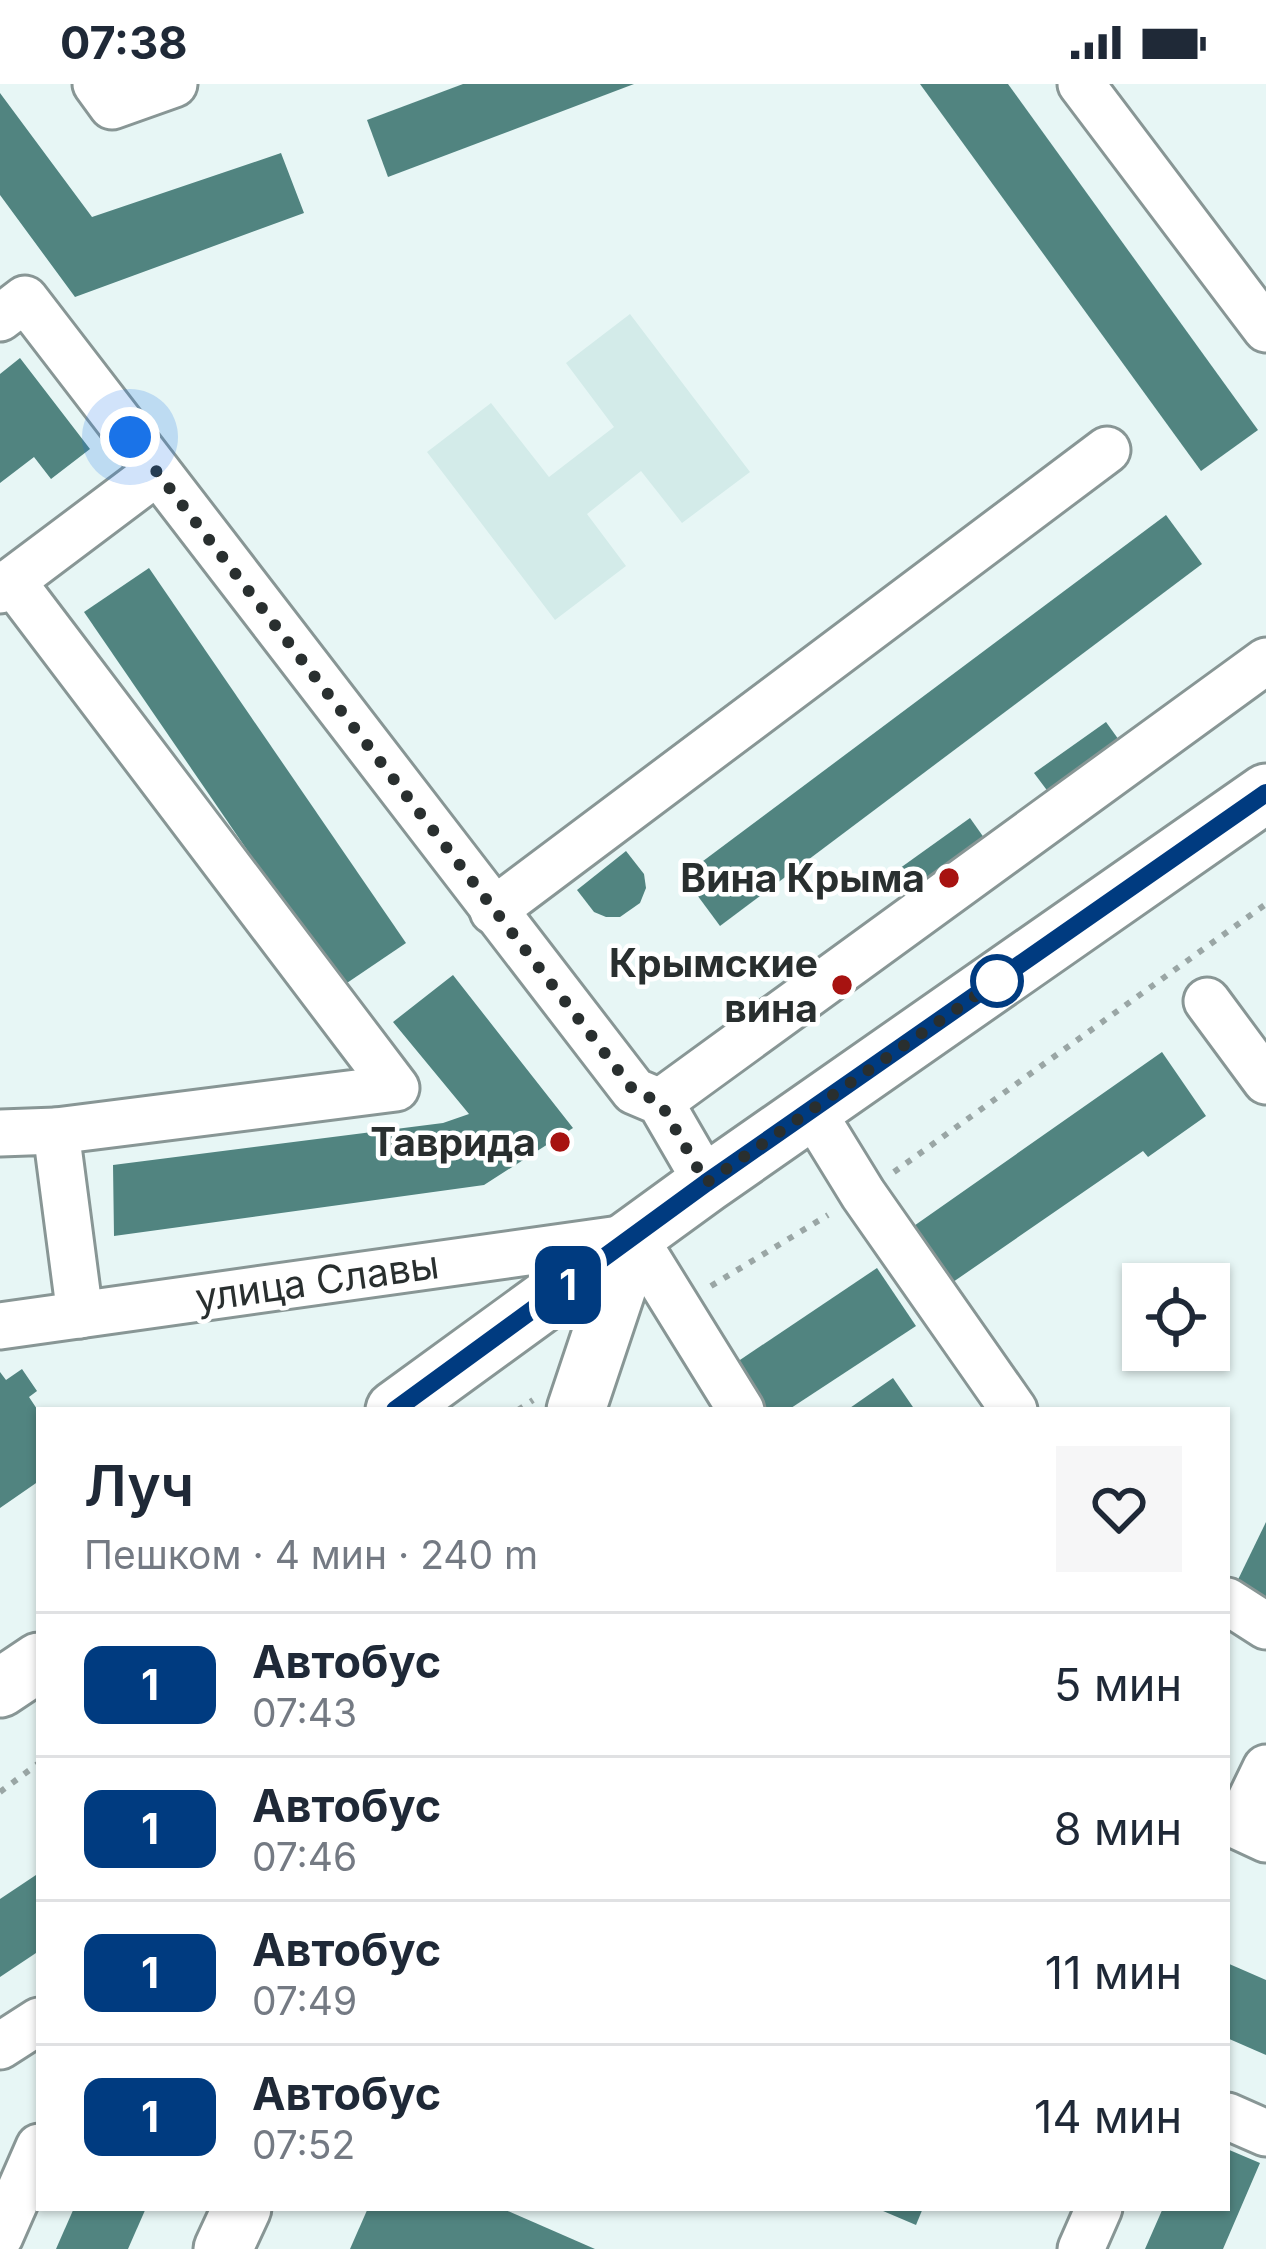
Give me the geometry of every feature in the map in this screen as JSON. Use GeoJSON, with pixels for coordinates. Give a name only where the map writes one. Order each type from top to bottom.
{"type":"FeatureCollection","features":[{"type":"Feature","properties":{"kind":"main road"},"geometry":{"type":"LineString","coordinates":[[399,1407],[706,1183],[1266,793]]}},
{"type":"Feature","properties":{"kind":"main road"},"geometry":{"type":"LineString","coordinates":[[555,1404],[634,1237]]}},
{"type":"Feature","properties":{"kind":"main road"},"geometry":{"type":"LineString","coordinates":[[0,1688],[36,1664]]}},
{"type":"Feature","properties":{"kind":"main road"},"geometry":{"type":"LineString","coordinates":[[223,2249],[241,2211]]}},
{"type":"Feature","properties":{"kind":"street"},"geometry":{"type":"LineString","coordinates":[[96,84],[112,106],[174,84]]}},
{"type":"Feature","properties":{"kind":"street"},"geometry":{"type":"LineString","coordinates":[[1081,84],[1266,329]]}},
{"type":"Feature","properties":{"kind":"street"},"geometry":{"type":"LineString","coordinates":[[12,309],[157,472],[634,1091],[660,1102],[706,1183]]}},
{"type":"Feature","properties":{"kind":"street"},"geometry":{"type":"LineString","coordinates":[[493,911],[1107,450]]}},
{"type":"Feature","properties":{"kind":"street"},"geometry":{"type":"LineString","coordinates":[[0,1132],[56,1131],[396,1088],[6,586],[157,472]]}},
{"type":"Feature","properties":{"kind":"street"},"geometry":{"type":"LineString","coordinates":[[660,1102],[1266,661]]}},
{"type":"Feature","properties":{"kind":"street"},"geometry":{"type":"LineString","coordinates":[[1208,1001],[1266,1081]]}},
{"type":"Feature","properties":{"kind":"street"},"geometry":{"type":"LineString","coordinates":[[812,1111],[863,1194],[1012,1407]]}},
{"type":"Feature","properties":{"kind":"street"},"geometry":{"type":"LineString","coordinates":[[56,1131],[80,1315]]}},
{"type":"Feature","properties":{"kind":"street"},"geometry":{"type":"LineString","coordinates":[[634,1237],[739,1407]]}},
{"type":"Feature","properties":{"kind":"street","name":"улица Славы"},"geometry":{"type":"LineString","coordinates":[[0,1326],[634,1237]]}},
{"type":"Feature","properties":{"kind":"street"},"geometry":{"type":"LineString","coordinates":[[1230,1603],[1266,1626]]}},
{"type":"Feature","properties":{"kind":"street"},"geometry":{"type":"LineString","coordinates":[[1266,1768],[1238,1826],[1266,1839]]}},
{"type":"Feature","properties":{"kind":"street"},"geometry":{"type":"LineString","coordinates":[[0,2046],[36,2023]]}},
{"type":"Feature","properties":{"kind":"street"},"geometry":{"type":"LineString","coordinates":[[1230,2117],[1266,2133]]}},
{"type":"Feature","properties":{"kind":"street"},"geometry":{"type":"LineString","coordinates":[[0,2236],[36,2154]]}},
{"type":"Feature","properties":{"kind":"street"},"geometry":{"type":"LineString","coordinates":[[1081,2249],[1098,2211]]}},
{"type":"Feature","properties":{"kind":"path"},"geometry":{"type":"LineString","coordinates":[[677,1306],[863,1194],[1266,904]]}},
{"type":"Feature","properties":{"kind":"path"},"geometry":{"type":"LineString","coordinates":[[0,1792],[36,1765]]}},
{"type":"Feature","properties":{"kind":"shaded area"},"geometry":{"type":"Polygon","coordinates":[[[630,314],[750,472],[682,523],[641,471],[587,514],[626,566],[555,620],[427,452],[491,403],[549,477],[614,427],[566,363],[630,314]]]}},
{"type":"Feature","properties":{"kind":"building"},"geometry":{"type":"Polygon","coordinates":[[[463,84],[634,84],[388,177],[367,120],[463,84]]]}},
{"type":"Feature","properties":{"kind":"building"},"geometry":{"type":"Polygon","coordinates":[[[920,84],[1008,84],[1258,430],[1201,471],[920,84]]]}},
{"type":"Feature","properties":{"kind":"building"},"geometry":{"type":"Polygon","coordinates":[[[0,93],[92,217],[281,153],[304,213],[75,297],[0,195],[0,93]]]}},
{"type":"Feature","properties":{"kind":"building"},"geometry":{"type":"Polygon","coordinates":[[[20,358],[90,449],[51,479],[34,457],[0,483],[0,374],[20,358]]]}},
{"type":"Feature","properties":{"kind":"building"},"geometry":{"type":"Polygon","coordinates":[[[1166,515],[1202,564],[720,926],[683,876],[1166,515]]]}},
{"type":"Feature","properties":{"kind":"building"},"geometry":{"type":"Polygon","coordinates":[[[149,568],[406,943],[341,987],[84,612],[149,568]]]}},
{"type":"Feature","properties":{"kind":"building"},"geometry":{"type":"Polygon","coordinates":[[[1106,722],[1129,754],[1058,805],[1034,773],[1106,722]]]}},
{"type":"Feature","properties":{"kind":"building"},"geometry":{"type":"Polygon","coordinates":[[[970,818],[987,842],[914,895],[896,871],[970,818]]]}},
{"type":"Feature","properties":{"kind":"building"},"geometry":{"type":"Polygon","coordinates":[[[626,851],[644,874],[646,888],[640,903],[620,917],[606,917],[594,912],[577,890],[626,851]]]}},
{"type":"Feature","properties":{"kind":"building"},"geometry":{"type":"Polygon","coordinates":[[[453,975],[573,1128],[484,1185],[114,1236],[113,1165],[443,1123],[469,1114],[393,1022],[453,975]]]}},
{"type":"Feature","properties":{"kind":"building"},"geometry":{"type":"Polygon","coordinates":[[[1162,1052],[1206,1116],[1148,1157],[1143,1151],[940,1291],[901,1235],[1162,1052]]]}},
{"type":"Feature","properties":{"kind":"building"},"geometry":{"type":"Polygon","coordinates":[[[877,1268],[916,1326],[793,1407],[765,1407],[731,1366],[877,1268]]]}},
{"type":"Feature","properties":{"kind":"building"},"geometry":{"type":"Polygon","coordinates":[[[22,1369],[37,1391],[29,1397],[36,1408],[36,1483],[0,1508],[0,1372],[6,1380],[22,1369]]]}},
{"type":"Feature","properties":{"kind":"building"},"geometry":{"type":"Polygon","coordinates":[[[893,1378],[913,1407],[851,1407],[893,1378]]]}},
{"type":"Feature","properties":{"kind":"building"},"geometry":{"type":"Polygon","coordinates":[[[1266,1522],[1266,1611],[1231,1594],[1266,1522]]]}},
{"type":"Feature","properties":{"kind":"building"},"geometry":{"type":"Polygon","coordinates":[[[36,1875],[36,1953],[0,1977],[0,1899],[36,1875]]]}},
{"type":"Feature","properties":{"kind":"building"},"geometry":{"type":"Polygon","coordinates":[[[1230,1964],[1266,1980],[1266,2055],[1230,2039],[1230,1964]]]}},
{"type":"Feature","properties":{"kind":"building"},"geometry":{"type":"Polygon","coordinates":[[[1230,2150],[1260,2163],[1223,2249],[1145,2249],[1162,2211],[1230,2211],[1230,2150]]]}},
{"type":"Feature","properties":{"kind":"building"},"geometry":{"type":"Polygon","coordinates":[[[73,2211],[145,2211],[128,2249],[56,2249],[73,2211]]]}},
{"type":"Feature","properties":{"kind":"building"},"geometry":{"type":"Polygon","coordinates":[[[367,2211],[508,2211],[595,2249],[350,2249],[367,2211]]]}},
{"type":"Feature","properties":{"kind":"building"},"geometry":{"type":"Polygon","coordinates":[[[883,2211],[922,2211],[916,2225],[883,2211]]]}},
{"type":"Feature","properties":{"kind":"bus line","name":"1"},"geometry":{"type":"LineString","coordinates":[[399,1407],[706,1183],[1266,793]]}},
{"type":"Feature","properties":{"kind":"place","name":"Вина Крыма"},"geometry":{"type":"Point","coordinates":[949,878]}},
{"type":"Feature","properties":{"kind":"place","name":"Крымские вина"},"geometry":{"type":"Point","coordinates":[842,985]}},
{"type":"Feature","properties":{"kind":"place","name":"Таврида"},"geometry":{"type":"Point","coordinates":[560,1142]}},
{"type":"Feature","properties":{"kind":"route"},"geometry":{"type":"LineString","coordinates":[[130,437],[634,1091],[660,1102],[706,1183],[997,981]]}}]}
